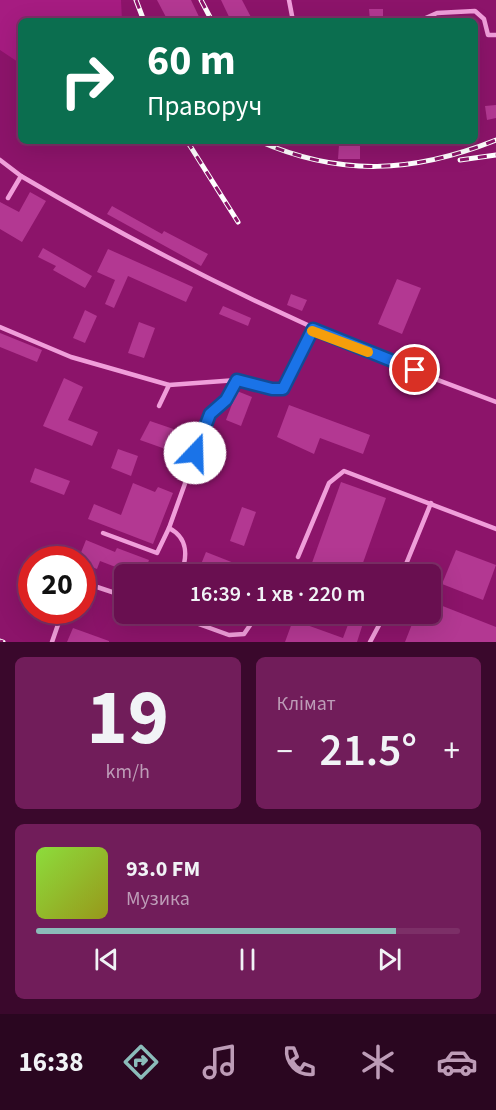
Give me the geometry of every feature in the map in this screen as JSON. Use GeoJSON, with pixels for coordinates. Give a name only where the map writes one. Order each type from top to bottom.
{"type":"FeatureCollection","features":[{"type":"Feature","properties":{"kind":"lane"},"geometry":{"type":"LineString","coordinates":[[289,0],[292,18]]}},
{"type":"Feature","properties":{"kind":"lane"},"geometry":{"type":"LineString","coordinates":[[427,18],[437,14],[475,10],[484,19],[488,35],[496,35]]}},
{"type":"Feature","properties":{"kind":"lane"},"geometry":{"type":"LineString","coordinates":[[0,160],[21,176],[112,229],[313,329],[496,402]]}},
{"type":"Feature","properties":{"kind":"lane"},"geometry":{"type":"LineString","coordinates":[[8,198],[21,176]]}},
{"type":"Feature","properties":{"kind":"lane"},"geometry":{"type":"LineString","coordinates":[[0,327],[71,357],[169,385],[237,380],[272,389],[283,389],[313,329]]}},
{"type":"Feature","properties":{"kind":"lane"},"geometry":{"type":"LineString","coordinates":[[103,533],[157,553],[169,528],[210,414],[226,400],[237,380]]}},
{"type":"Feature","properties":{"kind":"lane"},"geometry":{"type":"LineString","coordinates":[[159,406],[169,385]]}},
{"type":"Feature","properties":{"kind":"lane"},"geometry":{"type":"LineString","coordinates":[[298,557],[329,483],[344,471],[496,529]]}},
{"type":"Feature","properties":{"kind":"lane"},"geometry":{"type":"LineString","coordinates":[[406,564],[431,504]]}},
{"type":"Feature","properties":{"kind":"lane"},"geometry":{"type":"LineString","coordinates":[[169,528],[180,534],[185,544],[185,564]]}},
{"type":"Feature","properties":{"kind":"lane"},"geometry":{"type":"LineString","coordinates":[[96,587],[114,593]]}},
{"type":"Feature","properties":{"kind":"lane"},"geometry":{"type":"LineString","coordinates":[[52,642],[58,624]]}},
{"type":"Feature","properties":{"kind":"lane"},"geometry":{"type":"LineString","coordinates":[[199,624],[229,635],[244,634],[251,624]]}},
{"type":"Feature","properties":{"kind":"lane"},"geometry":{"type":"LineString","coordinates":[[370,642],[380,624]]}},
{"type":"Feature","properties":{"kind":"shaded area"},"geometry":{"type":"Polygon","coordinates":[[[0,0],[121,0],[122,18],[18,18],[18,62],[0,50],[0,0]]]}},
{"type":"Feature","properties":{"kind":"building"},"geometry":{"type":"Polygon","coordinates":[[[157,0],[191,0],[200,18],[166,18],[157,0]]]}},
{"type":"Feature","properties":{"kind":"building"},"geometry":{"type":"Polygon","coordinates":[[[221,0],[242,0],[251,18],[230,18],[221,0]]]}},
{"type":"Feature","properties":{"kind":"building"},"geometry":{"type":"Polygon","coordinates":[[[369,9],[383,9],[383,18],[370,18],[369,9]]]}},
{"type":"Feature","properties":{"kind":"building"},"geometry":{"type":"Polygon","coordinates":[[[496,105],[496,118],[487,120],[485,106],[496,105]]]}},
{"type":"Feature","properties":{"kind":"building"},"geometry":{"type":"Polygon","coordinates":[[[339,145],[360,145],[360,159],[338,159],[339,145]]]}},
{"type":"Feature","properties":{"kind":"building"},"geometry":{"type":"Polygon","coordinates":[[[30,192],[46,201],[22,242],[0,229],[0,202],[19,212],[30,192]]]}},
{"type":"Feature","properties":{"kind":"building"},"geometry":{"type":"Polygon","coordinates":[[[112,206],[162,234],[164,231],[208,254],[201,266],[107,214],[112,206]]]}},
{"type":"Feature","properties":{"kind":"building"},"geometry":{"type":"Polygon","coordinates":[[[43,248],[92,276],[85,288],[53,270],[56,266],[38,257],[43,248]]]}},
{"type":"Feature","properties":{"kind":"building"},"geometry":{"type":"Polygon","coordinates":[[[108,249],[193,287],[186,302],[128,276],[114,308],[105,304],[115,280],[97,272],[108,249]]]}},
{"type":"Feature","properties":{"kind":"building"},"geometry":{"type":"Polygon","coordinates":[[[397,279],[421,288],[402,334],[378,324],[397,279]]]}},
{"type":"Feature","properties":{"kind":"building"},"geometry":{"type":"Polygon","coordinates":[[[291,294],[307,300],[302,311],[287,305],[291,294]]]}},
{"type":"Feature","properties":{"kind":"building"},"geometry":{"type":"Polygon","coordinates":[[[223,306],[251,318],[248,326],[219,314],[223,306]]]}},
{"type":"Feature","properties":{"kind":"building"},"geometry":{"type":"Polygon","coordinates":[[[85,310],[97,316],[85,343],[73,338],[85,310]]]}},
{"type":"Feature","properties":{"kind":"building"},"geometry":{"type":"Polygon","coordinates":[[[139,322],[155,328],[144,358],[128,353],[139,322]]]}},
{"type":"Feature","properties":{"kind":"building"},"geometry":{"type":"Polygon","coordinates":[[[0,333],[42,350],[37,362],[0,347],[0,333]]]}},
{"type":"Feature","properties":{"kind":"building"},"geometry":{"type":"Polygon","coordinates":[[[64,378],[83,387],[68,420],[98,432],[92,446],[43,426],[64,378]]]}},
{"type":"Feature","properties":{"kind":"building"},"geometry":{"type":"Polygon","coordinates":[[[237,391],[252,397],[241,426],[226,420],[237,391]]]}},
{"type":"Feature","properties":{"kind":"building"},"geometry":{"type":"Polygon","coordinates":[[[289,405],[370,435],[363,454],[320,438],[314,454],[277,437],[289,405]]]}},
{"type":"Feature","properties":{"kind":"building"},"geometry":{"type":"Polygon","coordinates":[[[150,421],[197,437],[188,457],[140,440],[150,421]]]}},
{"type":"Feature","properties":{"kind":"building"},"geometry":{"type":"Polygon","coordinates":[[[118,449],[138,456],[131,476],[111,468],[118,449]]]}},
{"type":"Feature","properties":{"kind":"building"},"geometry":{"type":"Polygon","coordinates":[[[35,468],[70,481],[64,495],[30,482],[35,468]]]}},
{"type":"Feature","properties":{"kind":"building"},"geometry":{"type":"Polygon","coordinates":[[[341,482],[386,498],[363,564],[312,564],[341,482]]]}},
{"type":"Feature","properties":{"kind":"building"},"geometry":{"type":"Polygon","coordinates":[[[133,483],[155,492],[158,487],[173,493],[153,544],[88,519],[94,504],[121,515],[133,483]]]}},
{"type":"Feature","properties":{"kind":"building"},"geometry":{"type":"Polygon","coordinates":[[[242,507],[256,512],[244,546],[230,541],[242,507]]]}},
{"type":"Feature","properties":{"kind":"building"},"geometry":{"type":"Polygon","coordinates":[[[86,540],[115,552],[117,548],[149,560],[148,564],[114,564],[114,566],[100,561],[97,569],[96,546],[84,546],[86,540]]]}},
{"type":"Feature","properties":{"kind":"building"},"geometry":{"type":"Polygon","coordinates":[[[456,550],[496,565],[483,600],[442,584],[456,550]]]}},
{"type":"Feature","properties":{"kind":"building"},"geometry":{"type":"Polygon","coordinates":[[[206,552],[234,563],[234,564],[201,564],[206,552]]]}},
{"type":"Feature","properties":{"kind":"building"},"geometry":{"type":"Polygon","coordinates":[[[441,605],[496,627],[496,642],[405,642],[412,624],[441,624],[441,605]]]}},
{"type":"Feature","properties":{"kind":"building"},"geometry":{"type":"Polygon","coordinates":[[[292,624],[304,624],[343,638],[348,624],[363,624],[357,642],[285,642],[292,624]]]}},
{"type":"Feature","properties":{"kind":"building"},"geometry":{"type":"Polygon","coordinates":[[[73,628],[109,641],[109,642],[67,642],[73,628]]]}},
{"type":"Feature","properties":{"kind":"railway"},"geometry":{"type":"LineString","coordinates":[[136,0],[143,18]]}},
{"type":"Feature","properties":{"kind":"railway"},"geometry":{"type":"LineString","coordinates":[[201,0],[210,18]]}},
{"type":"Feature","properties":{"kind":"railway"},"geometry":{"type":"LineString","coordinates":[[266,144],[319,161],[377,166],[435,159],[496,140]]}},
{"type":"Feature","properties":{"kind":"railway"},"geometry":{"type":"LineString","coordinates":[[189,144],[238,222]]}},
{"type":"Feature","properties":{"kind":"railway"},"geometry":{"type":"LineString","coordinates":[[460,160],[496,155]]}},
{"type":"Feature","properties":{"kind":"slow traffic"},"geometry":{"type":"LineString","coordinates":[[312,331],[313,329],[368,352]]}},
{"type":"Feature","properties":{"kind":"route"},"geometry":{"type":"LineString","coordinates":[[195,453],[210,414],[226,400],[237,380],[272,389],[283,389],[313,329],[415,370]]}}]}
